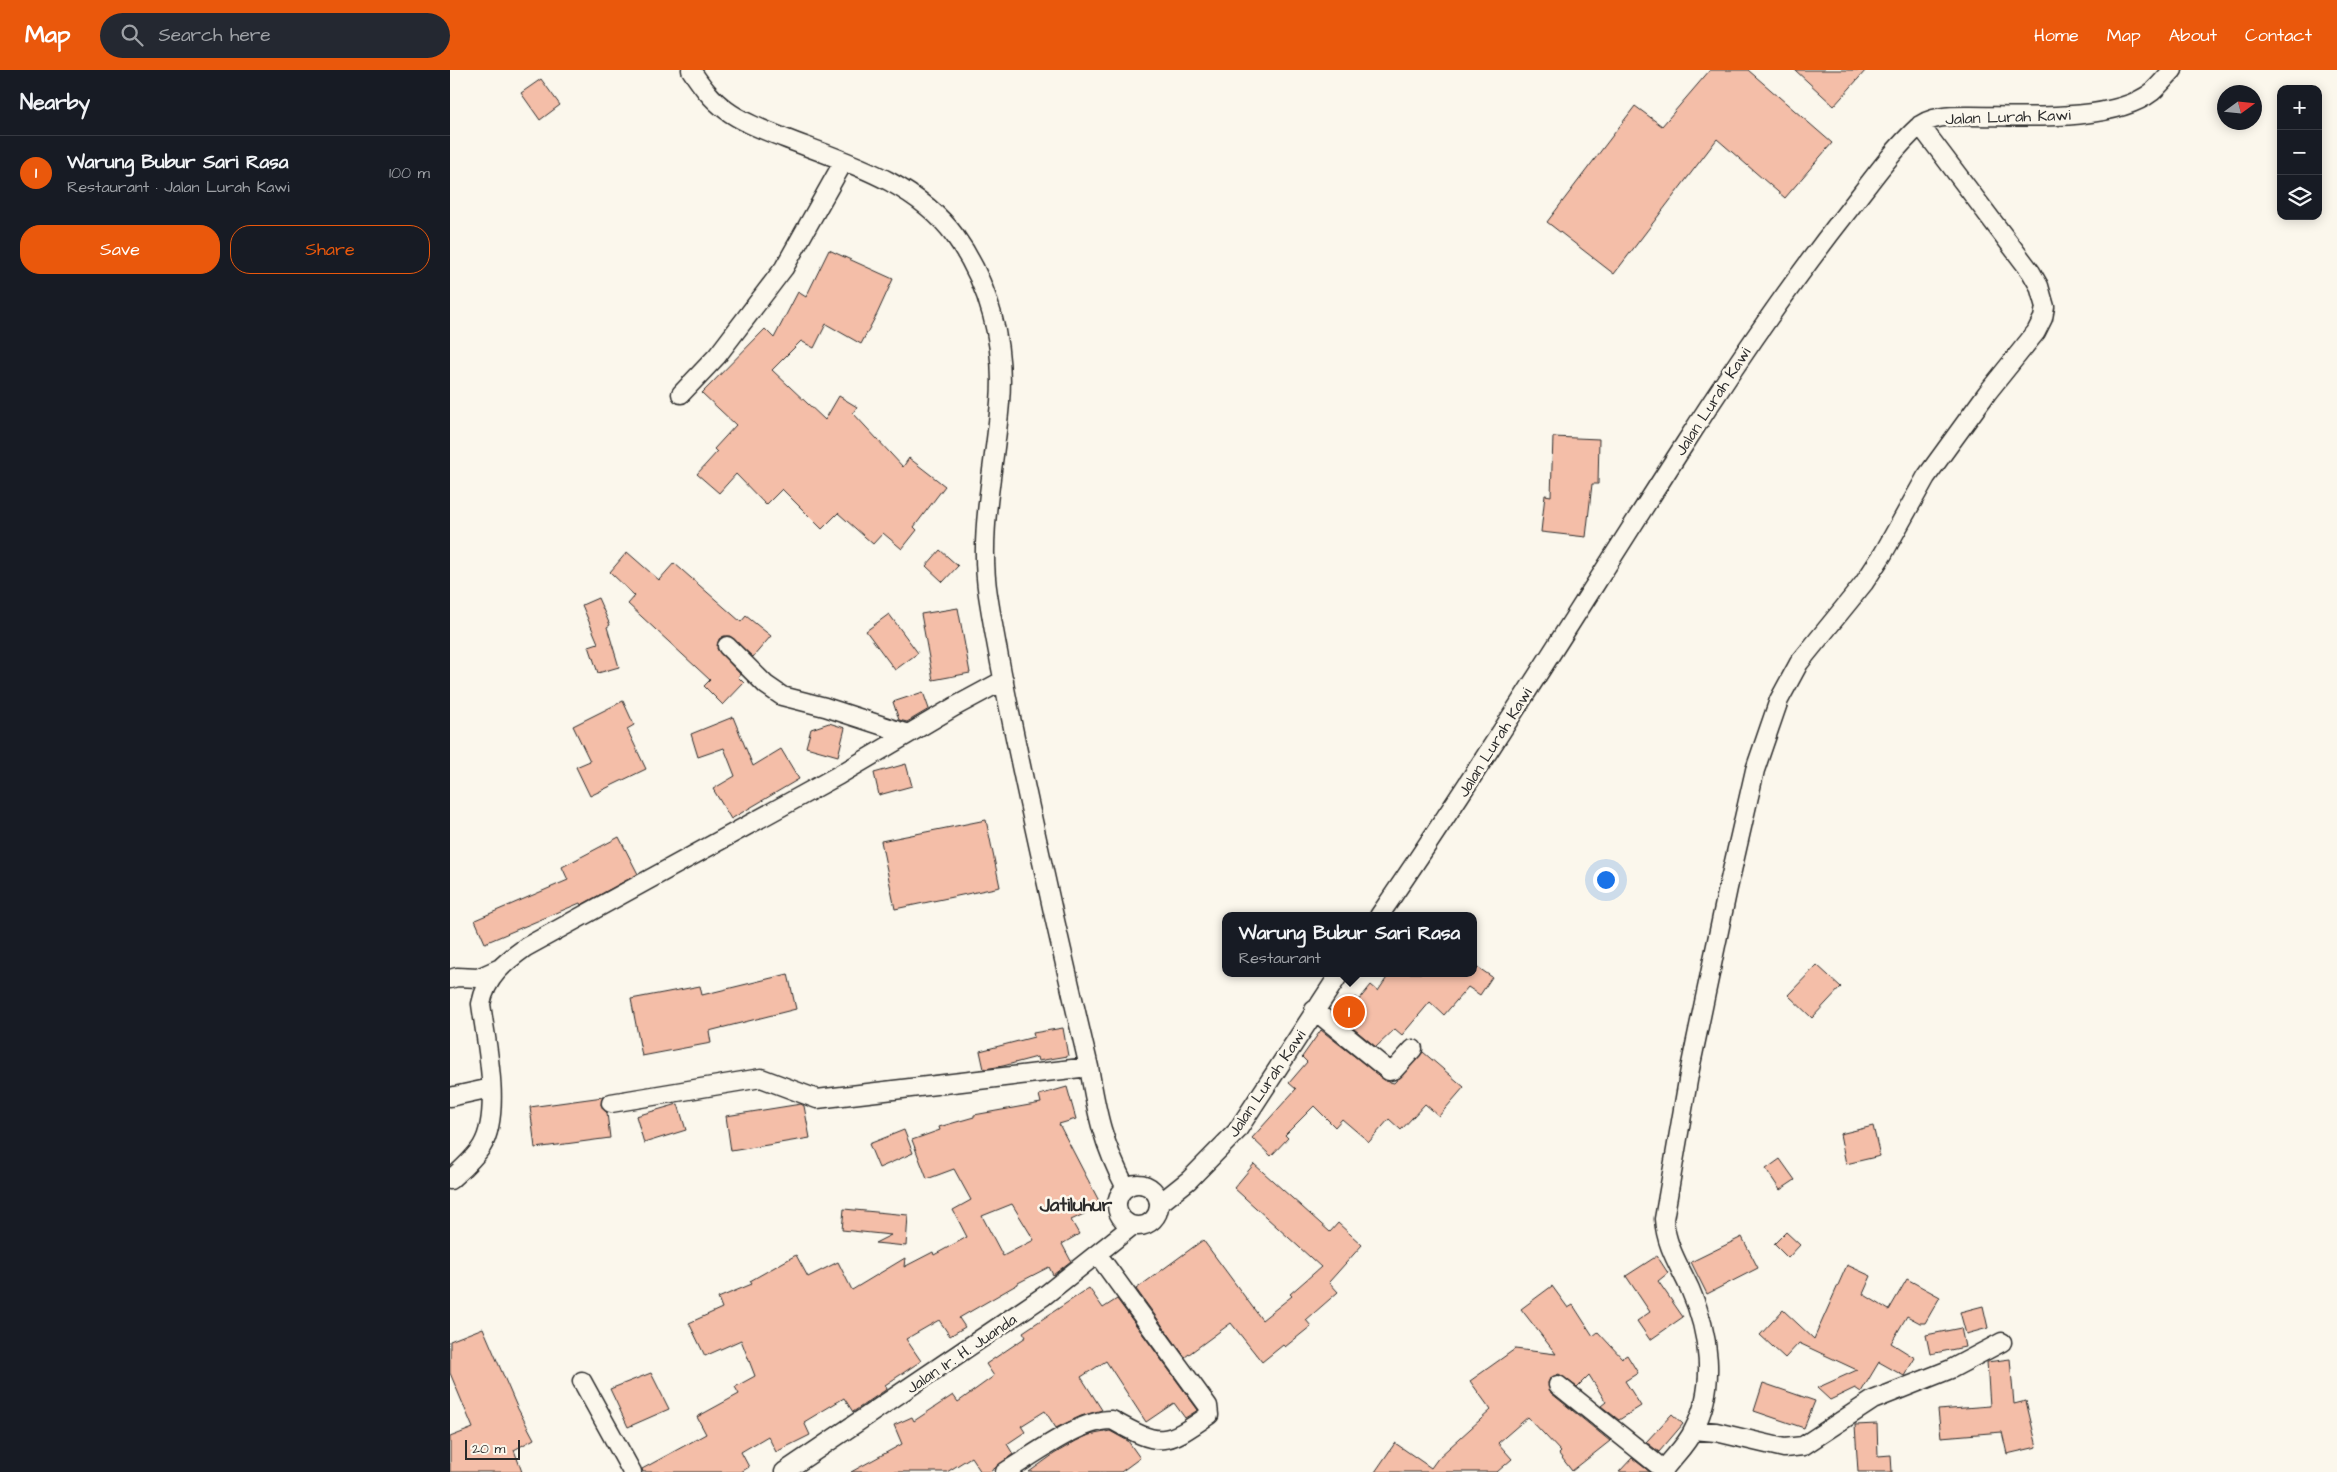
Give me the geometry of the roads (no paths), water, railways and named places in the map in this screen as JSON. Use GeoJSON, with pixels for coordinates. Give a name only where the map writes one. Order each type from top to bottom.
{"type":"FeatureCollection","features":[{"type":"Feature","properties":{"kind":"street"},"geometry":{"type":"LineString","coordinates":[[691,70],[712,98],[727,111],[773,134],[844,161],[900,189],[935,215],[953,233],[968,255],[980,278],[990,306],[997,336],[1001,370],[1001,399],[990,482],[985,565],[988,594],[1018,758],[1089,1067],[1104,1142],[1126,1188]]}},
{"type":"Feature","properties":{"kind":"street","name":"Jalan Lurah Kawi"},"geometry":{"type":"LineString","coordinates":[[1382,912],[1458,798],[1737,361],[1799,273],[1890,158],[1920,125],[1934,119],[1960,116],[2055,116],[2097,112],[2130,104],[2151,92],[2173,70]]}},
{"type":"Feature","properties":{"kind":"street"},"geometry":{"type":"LineString","coordinates":[[1558,1385],[1663,1471],[1694,1430],[1705,1397],[1708,1361],[1705,1336],[1700,1314],[1665,1234],[1665,1213],[1690,1069],[1755,770],[1779,700],[1799,663],[1864,583],[1926,477],[1988,392],[2036,332],[2044,312],[2043,297],[2031,272],[1920,125]]}},
{"type":"Feature","properties":{"kind":"street"},"geometry":{"type":"LineString","coordinates":[[681,394],[716,356],[784,268],[844,161]]}},
{"type":"Feature","properties":{"kind":"street"},"geometry":{"type":"LineString","coordinates":[[727,646],[766,685],[782,696],[849,714],[908,734]]}},
{"type":"Feature","properties":{"kind":"street"},"geometry":{"type":"LineString","coordinates":[[450,1180],[482,1146],[490,1126],[493,1109],[481,1004],[486,986],[500,968],[526,947],[839,776],[908,734],[1004,680]]}},
{"type":"Feature","properties":{"kind":"street"},"geometry":{"type":"LineString","coordinates":[[450,979],[457,977],[478,978],[500,968]]}},
{"type":"Feature","properties":{"kind":"street","name":"Jalan Lurah Kawi"},"geometry":{"type":"LineString","coordinates":[[1159,1204],[1189,1180],[1237,1131],[1337,977]]}},
{"type":"Feature","properties":{"kind":"street"},"geometry":{"type":"LineString","coordinates":[[1314,1010],[1389,1071],[1394,1070],[1413,1049]]}},
{"type":"Feature","properties":{"kind":"street"},"geometry":{"type":"LineString","coordinates":[[611,1103],[761,1078],[817,1099],[1089,1067]]}},
{"type":"Feature","properties":{"kind":"street"},"geometry":{"type":"LineString","coordinates":[[450,1097],[491,1088]]}},
{"type":"Feature","properties":{"kind":"street"},"geometry":{"type":"LineString","coordinates":[[1136,1184],[1147,1186],[1156,1194],[1159,1204],[1157,1214],[1151,1222],[1142,1226],[1132,1226],[1122,1220],[1117,1209],[1118,1197],[1126,1188],[1136,1184]]}},
{"type":"Feature","properties":{"kind":"street","name":"Jalan Ir. H. Juanda"},"geometry":{"type":"LineString","coordinates":[[789,1471],[982,1339],[1098,1254],[1132,1226]]}},
{"type":"Feature","properties":{"kind":"street"},"geometry":{"type":"LineString","coordinates":[[1004,1472],[1075,1431],[1106,1420],[1112,1420],[1154,1441],[1183,1433],[1209,1415],[1208,1406],[1098,1254]]}},
{"type":"Feature","properties":{"kind":"street"},"geometry":{"type":"LineString","coordinates":[[1694,1430],[1716,1432],[1784,1448],[1804,1446],[1872,1400],[1951,1368],[2002,1342]]}},
{"type":"Feature","properties":{"kind":"street"},"geometry":{"type":"LineString","coordinates":[[582,1381],[632,1472]]}},
{"type":"Feature","properties":{"kind":"place","name":"Warung Bubur Sari Rasa"},"geometry":{"type":"Point","coordinates":[1349,1012]}},
{"type":"Feature","properties":{"kind":"district","name":"Jatiluhur"},"geometry":{"type":"Point","coordinates":[1076,1204]}}]}
